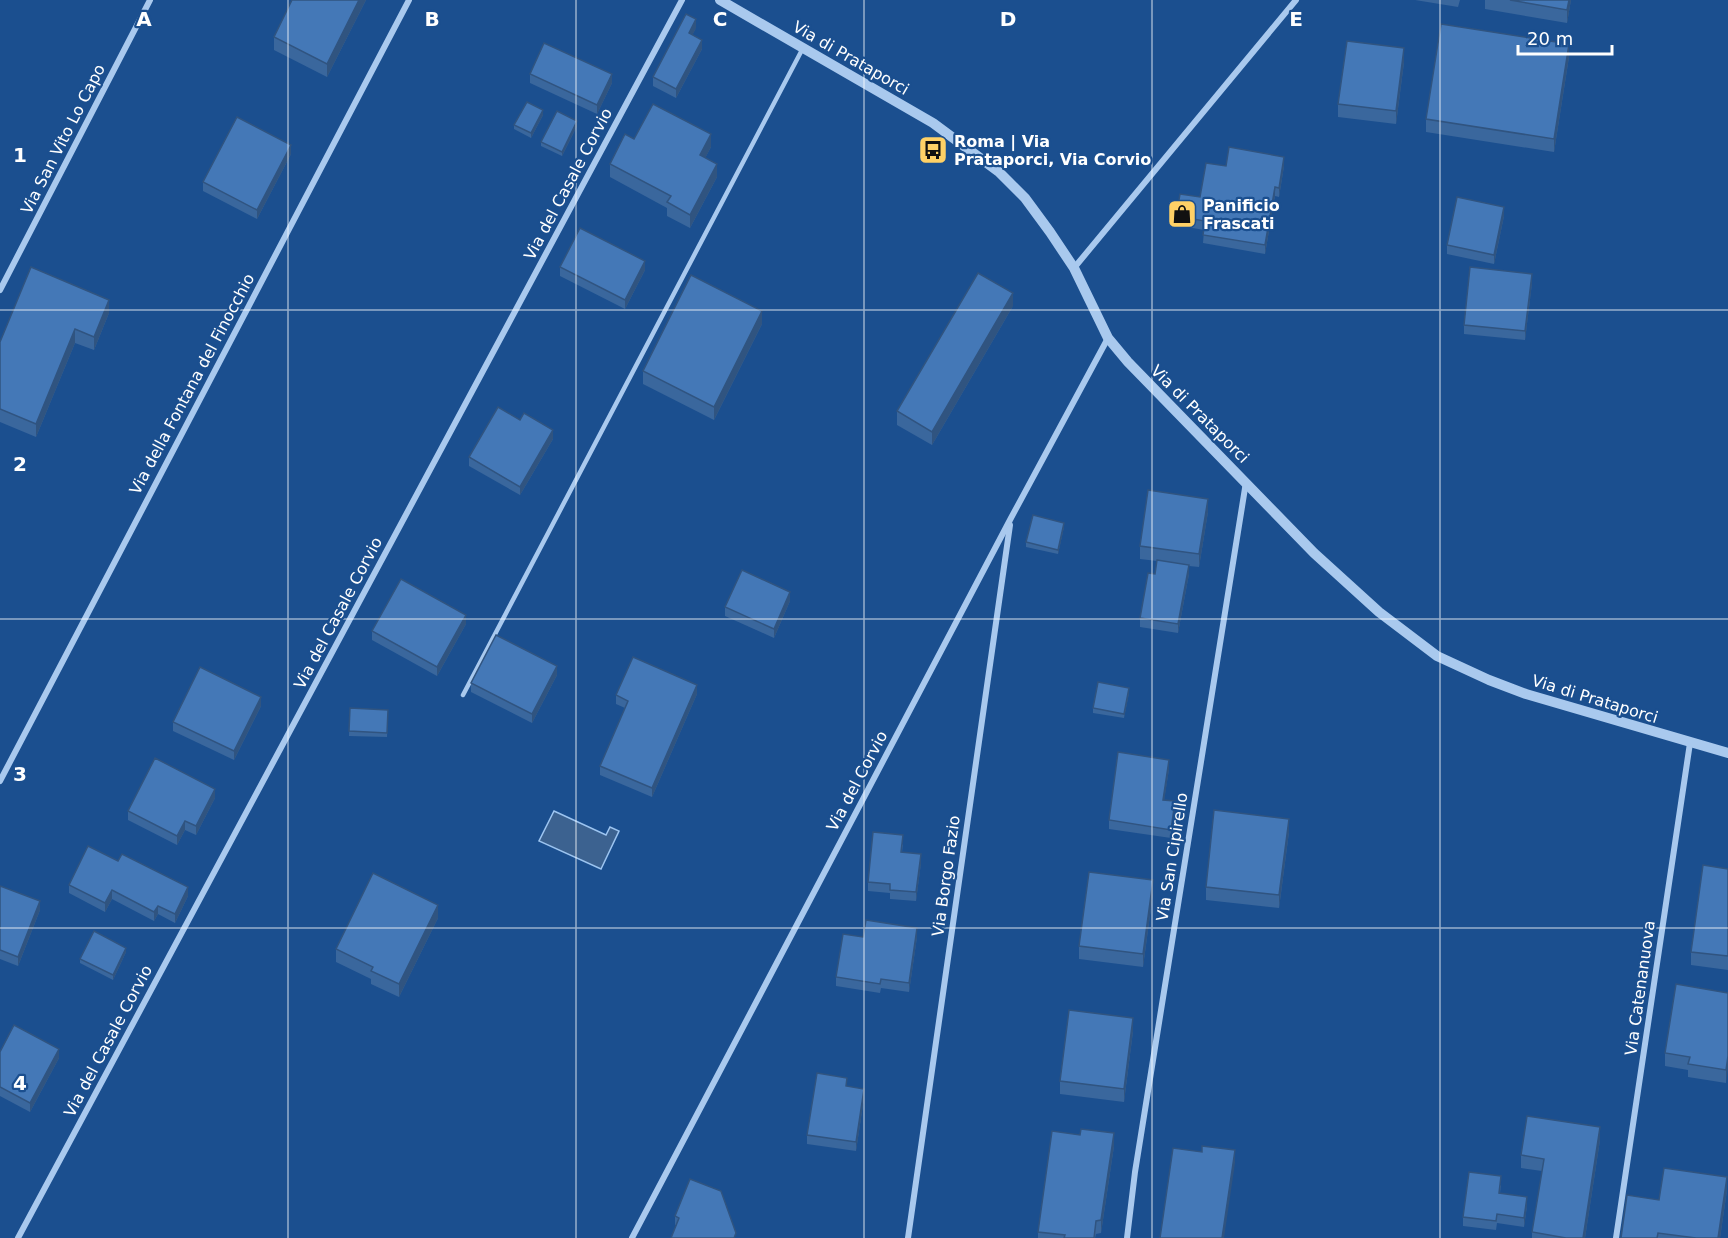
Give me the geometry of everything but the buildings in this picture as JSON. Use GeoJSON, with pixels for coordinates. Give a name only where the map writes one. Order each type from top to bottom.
{"type":"FeatureCollection","features":[{"type":"Feature","properties":{"kind":"street","name":"Via San Vito Lo Capo"},"geometry":{"type":"LineString","coordinates":[[0,290],[150,0]]}},
{"type":"Feature","properties":{"kind":"street","name":"Via della Fontana del Finocchio"},"geometry":{"type":"LineString","coordinates":[[0,781],[409,0]]}},
{"type":"Feature","properties":{"kind":"street","name":"Via del Casale Corvio"},"geometry":{"type":"LineString","coordinates":[[18,1238],[682,0]]}},
{"type":"Feature","properties":{"kind":"street","name":"Via di Prataporci"},"geometry":{"type":"LineString","coordinates":[[720,0],[933,123],[994,167],[1019,191],[1038,214],[1074,268],[1108,338],[1128,362],[1329,567],[1394,624],[1437,656],[1489,680],[1526,694],[1728,753]]}},
{"type":"Feature","properties":{"kind":"street"},"geometry":{"type":"LineString","coordinates":[[1074,268],[1296,0]]}},
{"type":"Feature","properties":{"kind":"street","name":"Via del Corvio"},"geometry":{"type":"LineString","coordinates":[[632,1238],[1108,338]]}},
{"type":"Feature","properties":{"kind":"street","name":"Via San Cipirello"},"geometry":{"type":"LineString","coordinates":[[1127,1238],[1137,1160],[1246,481]]}},
{"type":"Feature","properties":{"kind":"street","name":"Via Borgo Fazio"},"geometry":{"type":"LineString","coordinates":[[908,1238],[1011,518]]}},
{"type":"Feature","properties":{"kind":"street","name":"Via Catenanuova"},"geometry":{"type":"LineString","coordinates":[[1616,1238],[1690,743]]}},
{"type":"Feature","properties":{"kind":"lane"},"geometry":{"type":"LineString","coordinates":[[463,694],[802,48]]}},
{"type":"Feature","properties":{"kind":"water"},"geometry":{"type":"Polygon","coordinates":[[[554,811],[606,835],[610,827],[619,831],[601,869],[539,841],[554,811]]]}},
{"type":"Feature","properties":{"kind":"place","name":"Roma | Via Prataporci, Via Corvio"},"geometry":{"type":"Point","coordinates":[933,150]}},
{"type":"Feature","properties":{"kind":"place","name":"Panificio Frascati"},"geometry":{"type":"Point","coordinates":[1182,214]}}]}
